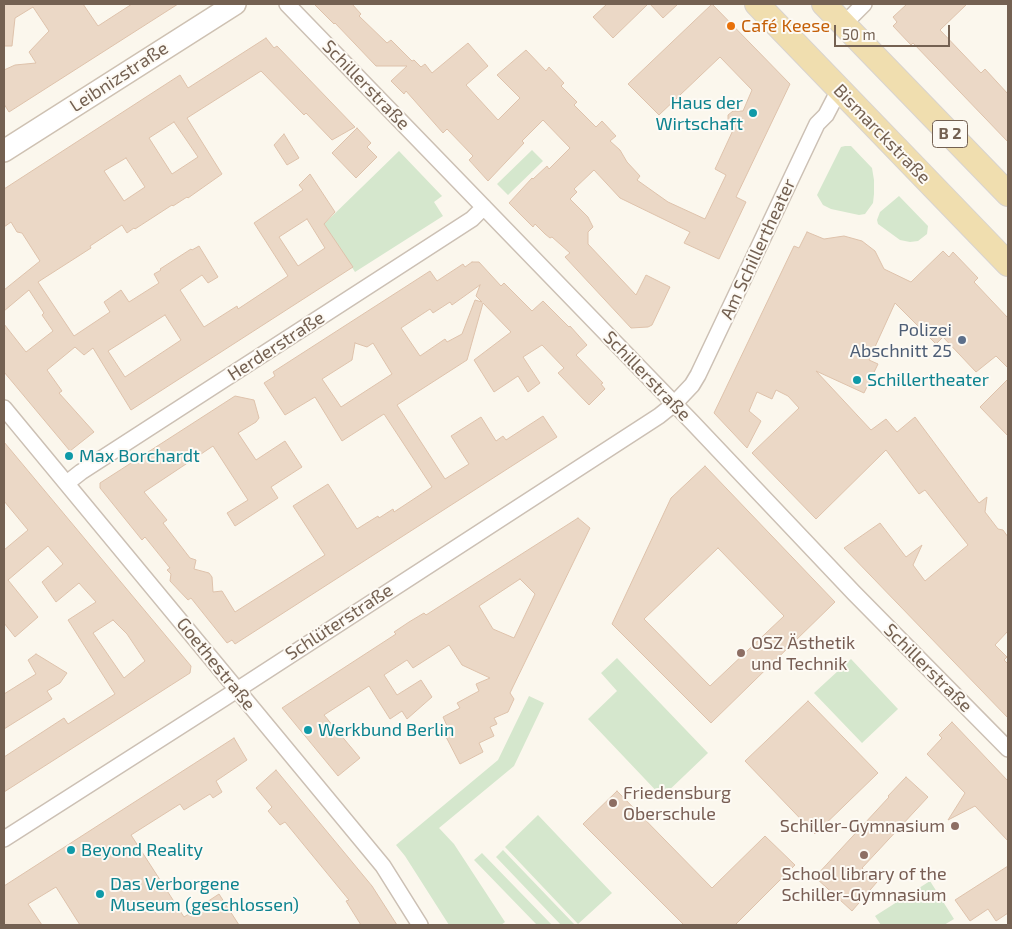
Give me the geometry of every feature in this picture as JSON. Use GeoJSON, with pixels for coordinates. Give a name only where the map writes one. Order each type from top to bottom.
{"type":"FeatureCollection","features":[{"type":"Feature","properties":{"kind":"main road","name":"Bismarckstraße"},"geometry":{"type":"LineString","coordinates":[[757,4],[1008,264]]}},
{"type":"Feature","properties":{"kind":"main road","name":"B 2"},"geometry":{"type":"LineString","coordinates":[[824,4],[1008,194]]}},
{"type":"Feature","properties":{"kind":"street","name":"Leibnizstraße"},"geometry":{"type":"LineString","coordinates":[[4,151],[235,4]]}},
{"type":"Feature","properties":{"kind":"street","name":"Schillerstraße"},"geometry":{"type":"LineString","coordinates":[[287,4],[854,593],[1008,749]]}},
{"type":"Feature","properties":{"kind":"street"},"geometry":{"type":"LineString","coordinates":[[844,24],[864,4]]}},
{"type":"Feature","properties":{"kind":"street","name":"Am Schillertheater"},"geometry":{"type":"LineString","coordinates":[[674,404],[692,386],[698,375],[817,124],[826,115],[839,90]]}},
{"type":"Feature","properties":{"kind":"street","name":"Herderstraße"},"geometry":{"type":"LineString","coordinates":[[67,483],[81,472],[472,219],[484,207]]}},
{"type":"Feature","properties":{"kind":"street","name":"Schlüterstraße"},"geometry":{"type":"LineString","coordinates":[[4,839],[659,416],[674,404]]}},
{"type":"Feature","properties":{"kind":"street","name":"Goethestraße"},"geometry":{"type":"LineString","coordinates":[[4,408],[383,866],[420,925]]}},
{"type":"Feature","properties":{"kind":"green space"},"geometry":{"type":"Polygon","coordinates":[[[851,146],[872,168],[874,180],[873,203],[865,214],[859,215],[831,209],[823,205],[817,195],[841,147],[851,146]]]}},
{"type":"Feature","properties":{"kind":"green space"},"geometry":{"type":"Polygon","coordinates":[[[532,150],[543,161],[508,195],[497,184],[532,150]]]}},
{"type":"Feature","properties":{"kind":"green space"},"geometry":{"type":"Polygon","coordinates":[[[399,151],[442,196],[434,202],[443,216],[355,272],[324,224],[399,151]]]}},
{"type":"Feature","properties":{"kind":"green space"},"geometry":{"type":"Polygon","coordinates":[[[899,196],[928,226],[927,234],[918,241],[900,240],[878,224],[877,220],[880,212],[899,196]]]}},
{"type":"Feature","properties":{"kind":"green space"},"geometry":{"type":"Polygon","coordinates":[[[617,658],[708,753],[662,797],[588,719],[617,691],[601,673],[617,658]]]}},
{"type":"Feature","properties":{"kind":"green space"},"geometry":{"type":"Polygon","coordinates":[[[851,659],[898,709],[862,743],[814,693],[851,659]]]}},
{"type":"Feature","properties":{"kind":"green space"},"geometry":{"type":"Polygon","coordinates":[[[529,696],[544,703],[514,766],[439,828],[454,844],[505,922],[501,925],[449,925],[396,845],[498,760],[529,696]]]}},
{"type":"Feature","properties":{"kind":"green space"},"geometry":{"type":"Polygon","coordinates":[[[538,815],[612,893],[578,924],[505,847],[538,815]]]}},
{"type":"Feature","properties":{"kind":"green space"},"geometry":{"type":"Polygon","coordinates":[[[503,850],[575,925],[561,925],[496,857],[503,850]]]}},
{"type":"Feature","properties":{"kind":"green space"},"geometry":{"type":"Polygon","coordinates":[[[482,853],[552,925],[537,925],[474,860],[482,853]]]}},
{"type":"Feature","properties":{"kind":"green space"},"geometry":{"type":"Polygon","coordinates":[[[930,881],[954,919],[944,925],[881,925],[875,916],[930,881]]]}},
{"type":"Feature","properties":{"kind":"building"},"geometry":{"type":"Polygon","coordinates":[[[4,4],[83,4],[98,26],[132,4],[178,4],[9,112],[4,104],[4,70],[15,65],[36,63],[29,52],[49,31],[33,7],[15,18],[12,46],[4,46],[4,4]]]}},
{"type":"Feature","properties":{"kind":"building"},"geometry":{"type":"Polygon","coordinates":[[[314,4],[352,4],[361,14],[359,16],[387,43],[391,40],[412,61],[414,60],[421,67],[425,64],[432,73],[468,43],[488,66],[466,85],[498,120],[520,98],[497,75],[526,50],[546,71],[549,67],[564,83],[561,86],[577,102],[574,105],[596,127],[602,121],[616,136],[610,141],[620,150],[627,162],[640,176],[637,180],[668,202],[705,219],[726,175],[715,169],[734,128],[728,122],[728,115],[733,111],[743,111],[752,90],[720,57],[659,115],[628,84],[712,4],[790,84],[736,197],[746,202],[719,259],[684,243],[690,232],[620,198],[594,170],[574,189],[577,192],[570,199],[588,217],[593,227],[588,232],[588,244],[636,295],[646,275],[670,287],[652,325],[631,328],[565,257],[570,253],[535,224],[533,227],[509,203],[532,178],[547,166],[549,169],[570,148],[543,120],[522,141],[524,143],[488,181],[469,160],[473,156],[447,129],[443,133],[406,91],[404,94],[391,81],[407,66],[376,66],[314,4]]]}},
{"type":"Feature","properties":{"kind":"building"},"geometry":{"type":"Polygon","coordinates":[[[607,4],[648,4],[613,38],[593,17],[607,4]]]}},
{"type":"Feature","properties":{"kind":"building"},"geometry":{"type":"Polygon","coordinates":[[[650,4],[678,4],[663,18],[650,4]]]}},
{"type":"Feature","properties":{"kind":"building"},"geometry":{"type":"Polygon","coordinates":[[[907,4],[967,4],[940,30],[981,73],[985,69],[1008,94],[1008,142],[913,43],[911,45],[893,26],[897,22],[893,17],[907,4]]]}},
{"type":"Feature","properties":{"kind":"building"},"geometry":{"type":"Polygon","coordinates":[[[266,38],[274,48],[277,46],[355,127],[332,140],[306,113],[304,115],[261,71],[187,118],[222,174],[188,198],[172,205],[135,229],[127,233],[122,225],[90,246],[91,248],[38,282],[74,336],[110,312],[104,302],[121,290],[129,302],[159,283],[154,274],[160,269],[199,246],[218,277],[208,283],[202,275],[180,290],[204,327],[237,306],[238,309],[288,276],[254,223],[303,190],[299,185],[310,174],[335,212],[324,224],[353,267],[131,410],[93,348],[84,355],[75,347],[47,370],[62,391],[59,393],[94,432],[70,451],[4,372],[4,324],[26,352],[53,331],[29,290],[4,311],[4,290],[40,261],[22,233],[17,232],[11,222],[4,227],[4,189],[180,75],[188,88],[266,38]],[[174,122],[149,138],[172,174],[198,157],[174,122]],[[126,158],[104,171],[124,201],[145,187],[126,158]],[[307,219],[279,237],[298,266],[325,248],[307,219]],[[165,315],[108,351],[125,377],[181,340],[165,315]]]}},
{"type":"Feature","properties":{"kind":"building"},"geometry":{"type":"Polygon","coordinates":[[[357,128],[371,143],[367,147],[377,157],[356,178],[332,153],[357,128]]]}},
{"type":"Feature","properties":{"kind":"building"},"geometry":{"type":"Polygon","coordinates":[[[284,134],[299,158],[287,165],[274,145],[284,134]]]}},
{"type":"Feature","properties":{"kind":"building"},"geometry":{"type":"Polygon","coordinates":[[[807,232],[824,239],[844,236],[862,241],[875,251],[884,269],[911,282],[943,251],[949,257],[953,252],[978,278],[974,282],[1008,318],[1008,368],[996,356],[976,372],[943,337],[936,344],[895,303],[869,360],[878,364],[864,393],[816,371],[871,430],[886,419],[897,432],[915,417],[979,503],[987,497],[985,512],[998,529],[1003,530],[1008,537],[1008,631],[995,645],[1007,657],[1004,660],[1008,664],[1008,718],[844,548],[880,523],[906,557],[922,545],[913,565],[925,581],[968,545],[925,490],[919,494],[886,450],[816,519],[752,453],[799,408],[788,396],[776,390],[772,399],[757,392],[749,411],[761,421],[747,448],[714,413],[794,246],[799,248],[807,232]]]}},
{"type":"Feature","properties":{"kind":"building"},"geometry":{"type":"Polygon","coordinates":[[[472,262],[479,262],[501,286],[504,283],[532,311],[543,301],[587,345],[576,355],[603,383],[601,384],[605,389],[589,405],[558,373],[564,368],[542,345],[523,357],[540,383],[528,392],[518,376],[494,392],[474,360],[511,332],[483,303],[467,360],[397,405],[445,479],[469,464],[451,436],[481,417],[496,441],[503,436],[506,440],[543,416],[557,437],[235,644],[232,640],[227,643],[191,598],[188,600],[170,581],[171,574],[167,570],[170,568],[145,537],[142,540],[100,488],[100,483],[235,396],[254,400],[259,418],[256,422],[238,433],[256,460],[285,441],[302,467],[271,487],[278,498],[235,526],[227,513],[248,500],[213,446],[144,492],[167,520],[163,523],[190,558],[196,560],[194,569],[209,573],[212,577],[213,592],[222,591],[235,612],[325,555],[293,506],[328,484],[357,529],[393,509],[394,512],[432,487],[384,414],[342,441],[315,397],[285,415],[264,383],[275,376],[273,372],[430,271],[437,281],[463,264],[465,267],[472,262]],[[480,285],[452,305],[450,302],[433,313],[430,309],[401,328],[420,356],[445,339],[447,342],[462,334],[475,300],[482,302],[476,296],[480,285]],[[355,343],[352,360],[322,379],[341,407],[392,374],[373,343],[367,347],[355,343]]]}},
{"type":"Feature","properties":{"kind":"building"},"geometry":{"type":"Polygon","coordinates":[[[1008,379],[1008,436],[980,407],[1008,379]]]}},
{"type":"Feature","properties":{"kind":"building"},"geometry":{"type":"Polygon","coordinates":[[[4,442],[191,666],[190,673],[4,792],[4,757],[64,718],[68,724],[115,694],[68,620],[96,602],[79,583],[56,602],[42,582],[63,564],[48,546],[8,580],[38,617],[15,637],[4,623],[4,550],[28,530],[4,501],[4,442]],[[113,620],[93,633],[124,678],[145,661],[127,634],[113,620]]]}},
{"type":"Feature","properties":{"kind":"building"},"geometry":{"type":"Polygon","coordinates":[[[705,466],[835,602],[711,723],[612,624],[671,498],[705,466]],[[718,548],[644,619],[710,686],[784,616],[718,548]]]}},
{"type":"Feature","properties":{"kind":"building"},"geometry":{"type":"Polygon","coordinates":[[[578,518],[590,528],[510,693],[514,699],[508,712],[494,718],[497,724],[490,727],[494,736],[479,743],[483,752],[460,764],[443,731],[448,728],[443,717],[460,708],[457,703],[479,691],[476,684],[490,678],[462,665],[449,645],[413,668],[407,660],[384,675],[397,695],[421,680],[432,697],[407,719],[402,711],[390,719],[369,686],[324,715],[360,758],[338,776],[282,708],[396,634],[394,632],[409,622],[424,613],[426,615],[578,518]],[[520,579],[479,606],[493,629],[514,638],[535,594],[520,579]]]}},
{"type":"Feature","properties":{"kind":"building"},"geometry":{"type":"Polygon","coordinates":[[[36,654],[67,673],[60,683],[47,691],[52,699],[4,729],[4,694],[36,674],[28,660],[36,654]]]}},
{"type":"Feature","properties":{"kind":"building"},"geometry":{"type":"Polygon","coordinates":[[[808,701],[878,773],[815,834],[745,761],[808,701]]]}},
{"type":"Feature","properties":{"kind":"building"},"geometry":{"type":"Polygon","coordinates":[[[952,722],[1008,781],[1008,841],[975,806],[948,820],[965,793],[927,754],[942,738],[939,735],[952,722]]]}},
{"type":"Feature","properties":{"kind":"building"},"geometry":{"type":"Polygon","coordinates":[[[234,738],[247,760],[216,781],[222,792],[213,798],[210,794],[184,810],[180,804],[131,835],[184,917],[219,894],[239,925],[80,925],[56,887],[28,904],[42,925],[4,925],[4,886],[234,738]]]}},
{"type":"Feature","properties":{"kind":"building"},"geometry":{"type":"Polygon","coordinates":[[[276,770],[372,886],[397,925],[361,925],[346,901],[349,900],[285,822],[280,825],[268,811],[272,807],[256,788],[276,770]]]}},
{"type":"Feature","properties":{"kind":"building"},"geometry":{"type":"Polygon","coordinates":[[[906,777],[928,797],[862,868],[877,882],[852,911],[815,877],[906,777]]]}},
{"type":"Feature","properties":{"kind":"building"},"geometry":{"type":"Polygon","coordinates":[[[617,791],[712,888],[765,836],[795,865],[735,925],[684,925],[583,824],[617,791]]]}},
{"type":"Feature","properties":{"kind":"building"},"geometry":{"type":"Polygon","coordinates":[[[1008,866],[1008,913],[996,921],[988,909],[970,921],[955,900],[1008,866]]]}},
{"type":"Feature","properties":{"kind":"place","name":"Café Keese"},"geometry":{"type":"Point","coordinates":[731,26]}},
{"type":"Feature","properties":{"kind":"place","name":"Haus der Wirtschaft"},"geometry":{"type":"Point","coordinates":[753,113]}},
{"type":"Feature","properties":{"kind":"place","name":"Polizei Abschnitt 25"},"geometry":{"type":"Point","coordinates":[962,340]}},
{"type":"Feature","properties":{"kind":"place","name":"Schillertheater"},"geometry":{"type":"Point","coordinates":[857,380]}},
{"type":"Feature","properties":{"kind":"place","name":"Max Borchardt"},"geometry":{"type":"Point","coordinates":[69,456]}},
{"type":"Feature","properties":{"kind":"place","name":"OSZ Ästhetik und Technik"},"geometry":{"type":"Point","coordinates":[741,653]}},
{"type":"Feature","properties":{"kind":"place","name":"Werkbund Berlin"},"geometry":{"type":"Point","coordinates":[308,730]}},
{"type":"Feature","properties":{"kind":"place","name":"Friedensburg Oberschule"},"geometry":{"type":"Point","coordinates":[613,803]}},
{"type":"Feature","properties":{"kind":"place","name":"Schiller-Gymnasium"},"geometry":{"type":"Point","coordinates":[955,826]}},
{"type":"Feature","properties":{"kind":"place","name":"Beyond Reality"},"geometry":{"type":"Point","coordinates":[71,850]}},
{"type":"Feature","properties":{"kind":"place","name":"School library of the Schiller-Gymnasium"},"geometry":{"type":"Point","coordinates":[864,855]}},
{"type":"Feature","properties":{"kind":"place","name":"Das Verborgene Museum (geschlossen)"},"geometry":{"type":"Point","coordinates":[100,894]}}]}
